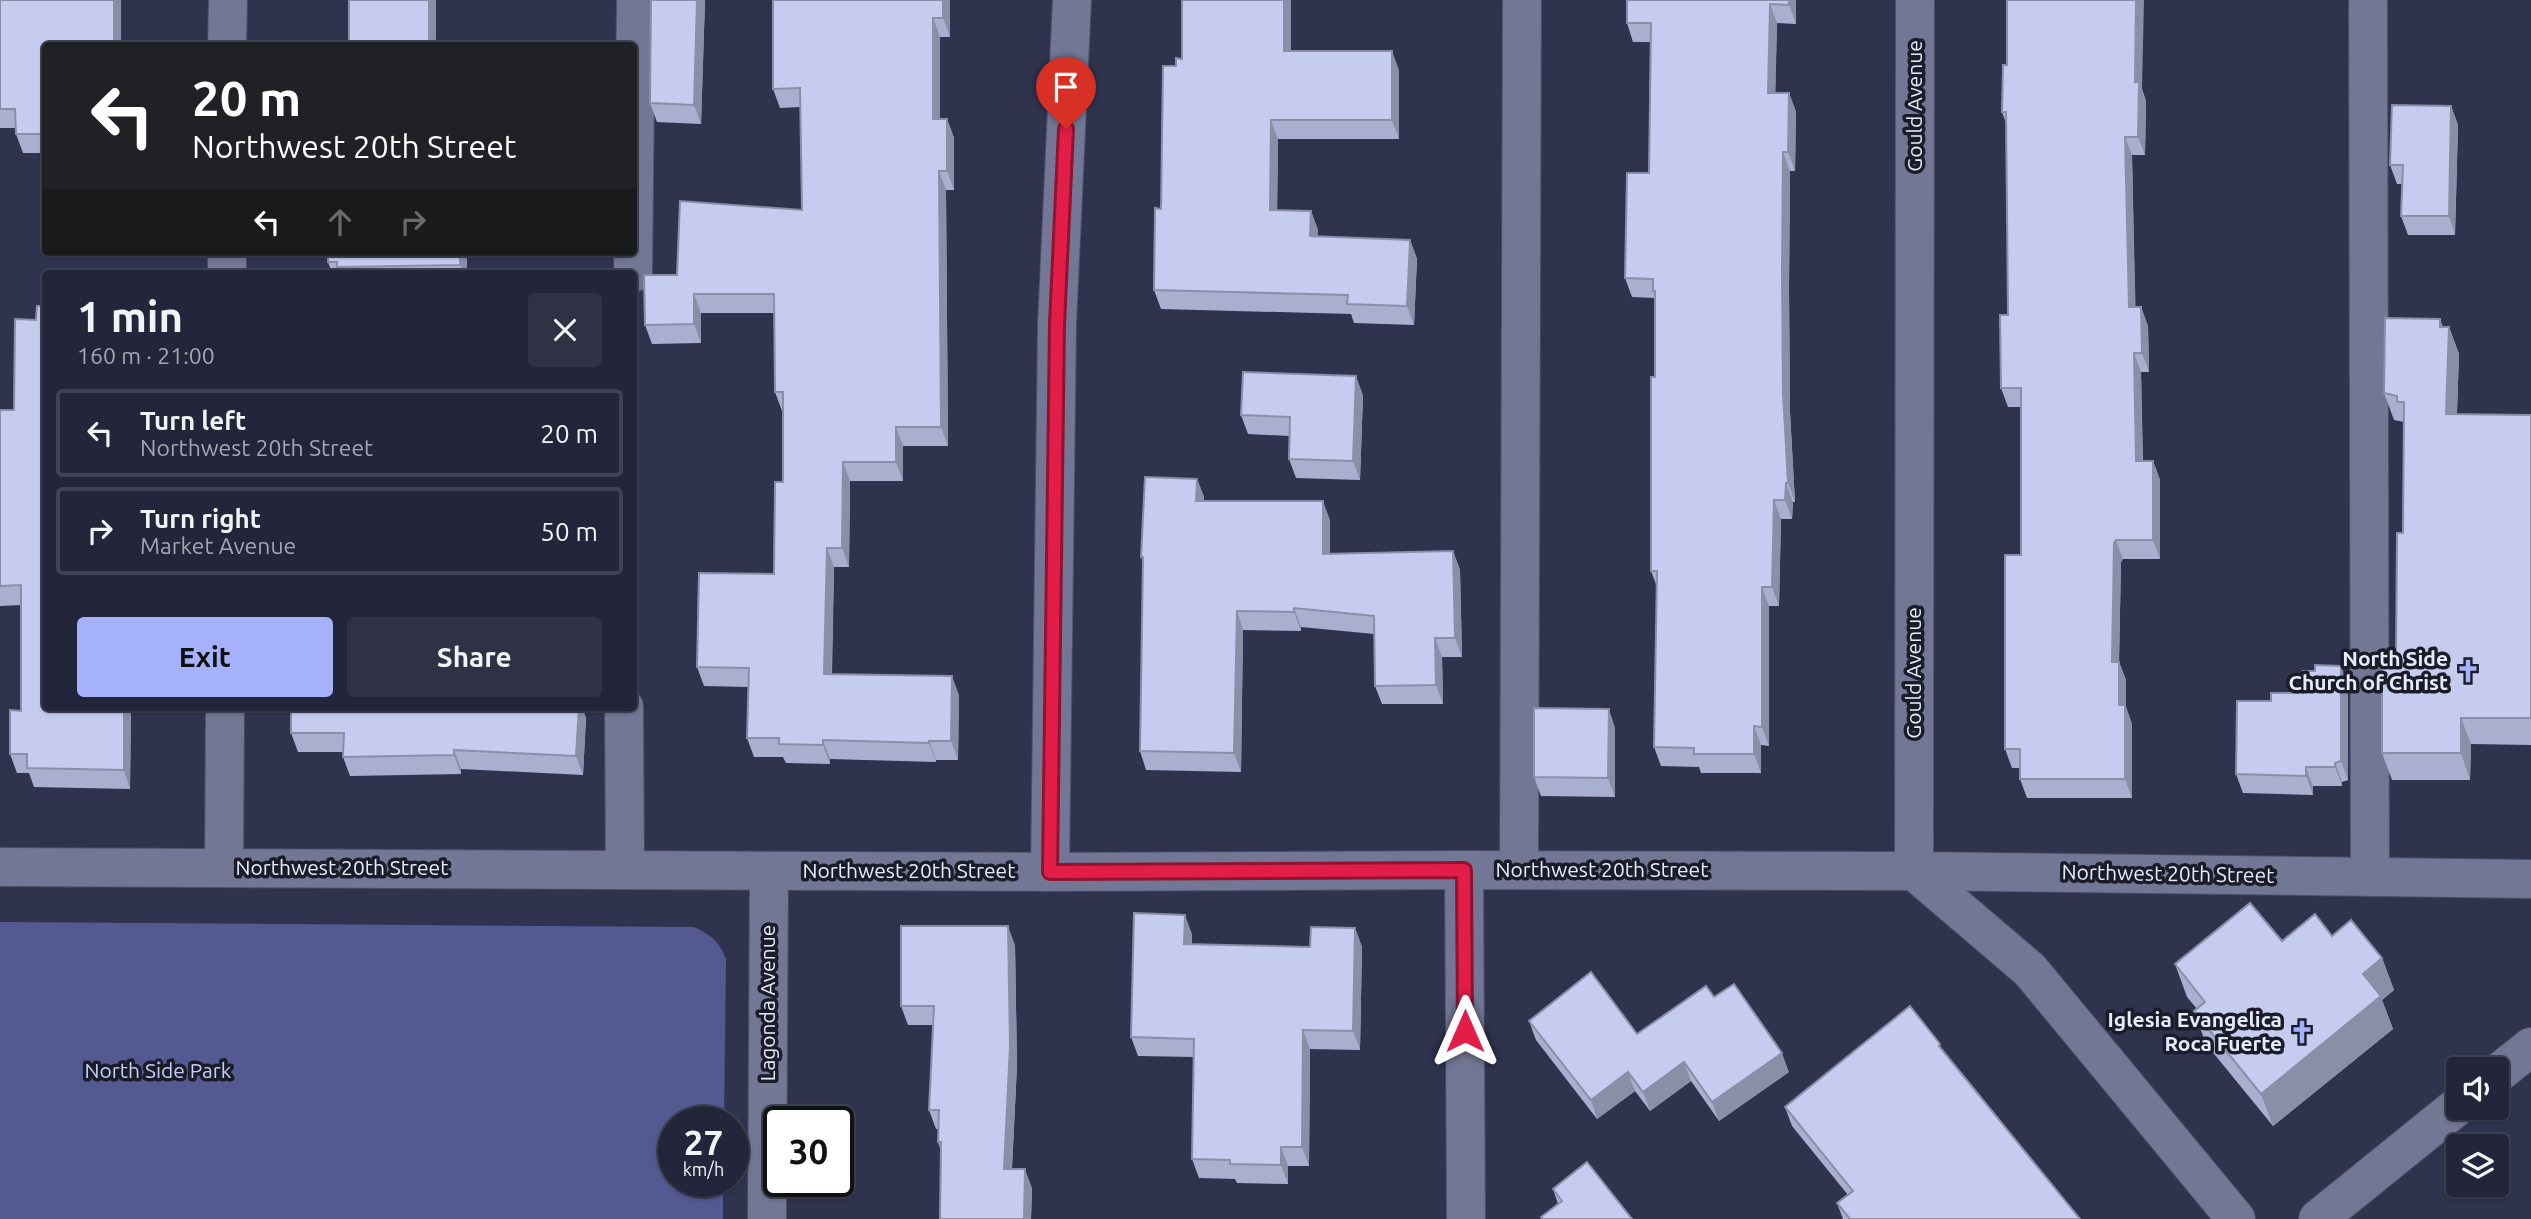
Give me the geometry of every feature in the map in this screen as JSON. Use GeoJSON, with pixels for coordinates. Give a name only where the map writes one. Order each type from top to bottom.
{"type":"FeatureCollection","features":[{"type":"Feature","properties":{"kind":"street"},"geometry":{"type":"LineString","coordinates":[[227,42],[228,0]]}},
{"type":"Feature","properties":{"kind":"street"},"geometry":{"type":"LineString","coordinates":[[636,0],[636,42]]}},
{"type":"Feature","properties":{"kind":"street"},"geometry":{"type":"LineString","coordinates":[[1050,872],[1057,324],[1072,0]]}},
{"type":"Feature","properties":{"kind":"street"},"geometry":{"type":"LineString","coordinates":[[1519,870],[1522,0]]}},
{"type":"Feature","properties":{"kind":"street","name":"Gould Avenue"},"geometry":{"type":"LineString","coordinates":[[1914,871],[1915,0]]}},
{"type":"Feature","properties":{"kind":"street"},"geometry":{"type":"LineString","coordinates":[[2368,0],[2370,877]]}},
{"type":"Feature","properties":{"kind":"street"},"geometry":{"type":"LineString","coordinates":[[224,868],[225,711]]}},
{"type":"Feature","properties":{"kind":"street"},"geometry":{"type":"LineString","coordinates":[[624,711],[625,870]]}},
{"type":"Feature","properties":{"kind":"street","name":"Northwest 20th Street"},"geometry":{"type":"LineString","coordinates":[[0,867],[1050,872],[1914,871],[2531,879]]}},
{"type":"Feature","properties":{"kind":"street"},"geometry":{"type":"LineString","coordinates":[[1464,870],[1466,1219]]}},
{"type":"Feature","properties":{"kind":"street","name":"Lagonda Avenue"},"geometry":{"type":"LineString","coordinates":[[767,1219],[769,871]]}},
{"type":"Feature","properties":{"kind":"street"},"geometry":{"type":"LineString","coordinates":[[1914,871],[2031,970],[2236,1219]]}},
{"type":"Feature","properties":{"kind":"street"},"geometry":{"type":"LineString","coordinates":[[2509,1064],[2531,1047]]}},
{"type":"Feature","properties":{"kind":"street"},"geometry":{"type":"LineString","coordinates":[[2318,1219],[2446,1116]]}},
{"type":"Feature","properties":{"kind":"green space","name":"North Side Park"},"geometry":{"type":"Polygon","coordinates":[[[0,922],[694,927],[714,940],[726,959],[724,1106],[658,1106],[658,1197],[723,1197],[723,1219],[0,1219],[0,922]]]}},
{"type":"Feature","properties":{"kind":"building"},"geometry":{"type":"Polygon","coordinates":[[[0,0],[114,0],[114,42],[42,42],[42,134],[16,134],[15,109],[0,109],[0,0]]]}},
{"type":"Feature","properties":{"kind":"building"},"geometry":{"type":"Polygon","coordinates":[[[349,0],[429,0],[429,42],[349,42],[349,0]]]}},
{"type":"Feature","properties":{"kind":"building"},"geometry":{"type":"Polygon","coordinates":[[[651,0],[697,0],[694,105],[650,103],[651,0]]]}},
{"type":"Feature","properties":{"kind":"building"},"geometry":{"type":"Polygon","coordinates":[[[773,0],[943,0],[943,18],[933,18],[933,119],[947,119],[947,171],[939,171],[941,427],[896,427],[896,462],[843,462],[842,548],[827,548],[824,674],[952,676],[951,741],[929,743],[823,740],[823,745],[779,744],[779,738],[747,738],[749,668],[697,667],[699,573],[774,574],[775,482],[783,482],[783,392],[775,392],[774,294],[694,294],[694,324],[645,325],[644,275],[677,275],[680,201],[802,210],[800,88],[773,89],[773,0]]]}},
{"type":"Feature","properties":{"kind":"building"},"geometry":{"type":"Polygon","coordinates":[[[1182,0],[1284,0],[1284,51],[1392,51],[1392,120],[1271,120],[1270,210],[1311,211],[1310,236],[1410,240],[1407,306],[1347,304],[1348,295],[1154,290],[1155,208],[1161,209],[1163,66],[1176,66],[1176,58],[1182,59],[1182,0]]]}},
{"type":"Feature","properties":{"kind":"building"},"geometry":{"type":"Polygon","coordinates":[[[1627,0],[1789,0],[1789,5],[1770,4],[1768,93],[1789,93],[1788,152],[1783,152],[1782,272],[1783,393],[1788,483],[1785,500],[1774,500],[1772,587],[1762,587],[1762,727],[1754,726],[1754,754],[1694,754],[1694,748],[1654,747],[1657,571],[1651,571],[1651,377],[1655,377],[1655,291],[1653,279],[1625,278],[1627,173],[1649,173],[1651,23],[1627,23],[1627,0]]]}},
{"type":"Feature","properties":{"kind":"building"},"geometry":{"type":"Polygon","coordinates":[[[2007,0],[2136,0],[2135,82],[2139,82],[2138,137],[2125,137],[2129,307],[2141,307],[2142,353],[2134,353],[2136,461],[2153,461],[2153,540],[2116,540],[2114,543],[2112,662],[2119,662],[2119,705],[2125,705],[2125,779],[2020,779],[2020,749],[2005,749],[2005,555],[2021,555],[2021,388],[2001,388],[2000,315],[2008,315],[2006,112],[2002,112],[2003,65],[2007,65],[2007,0]]]}},
{"type":"Feature","properties":{"kind":"building"},"geometry":{"type":"Polygon","coordinates":[[[2392,105],[2451,106],[2449,216],[2401,216],[2403,165],[2390,165],[2392,105]]]}},
{"type":"Feature","properties":{"kind":"building"},"geometry":{"type":"Polygon","coordinates":[[[328,256],[460,256],[460,265],[337,267],[337,262],[328,262],[328,256]]]}},
{"type":"Feature","properties":{"kind":"building"},"geometry":{"type":"Polygon","coordinates":[[[37,306],[42,306],[42,711],[124,711],[124,770],[27,768],[27,754],[10,754],[10,710],[21,711],[21,585],[0,586],[0,410],[14,410],[15,319],[36,320],[37,306]]]}},
{"type":"Feature","properties":{"kind":"building","name":"North Side Church of Christ"},"geometry":{"type":"Polygon","coordinates":[[[2385,318],[2440,319],[2440,327],[2449,327],[2446,414],[2531,415],[2531,718],[2461,718],[2461,753],[2382,753],[2382,660],[2396,660],[2397,533],[2403,533],[2404,402],[2397,402],[2397,396],[2384,393],[2385,318]]]}},
{"type":"Feature","properties":{"kind":"building"},"geometry":{"type":"Polygon","coordinates":[[[1243,372],[1356,376],[1353,461],[1289,459],[1290,417],[1241,415],[1243,372]]]}},
{"type":"Feature","properties":{"kind":"building"},"geometry":{"type":"Polygon","coordinates":[[[1145,477],[1197,479],[1196,501],[1323,501],[1323,554],[1453,551],[1455,638],[1435,638],[1436,685],[1375,686],[1374,616],[1294,608],[1294,612],[1237,611],[1234,753],[1140,751],[1141,557],[1145,477]]]}},
{"type":"Feature","properties":{"kind":"building"},"geometry":{"type":"Polygon","coordinates":[[[2315,665],[2341,666],[2341,761],[2335,763],[2335,767],[2306,767],[2306,776],[2236,774],[2237,701],[2271,701],[2271,693],[2303,693],[2303,671],[2315,671],[2315,665]]]}},
{"type":"Feature","properties":{"kind":"building"},"geometry":{"type":"Polygon","coordinates":[[[1534,708],[1609,709],[1608,778],[1534,777],[1534,708]]]}},
{"type":"Feature","properties":{"kind":"building"},"geometry":{"type":"Polygon","coordinates":[[[291,711],[579,711],[576,756],[454,750],[454,755],[343,757],[344,733],[291,733],[291,711]]]}},
{"type":"Feature","properties":{"kind":"building","name":"Iglesia Evangelica Roca Fuerte"},"geometry":{"type":"Polygon","coordinates":[[[2250,903],[2282,941],[2315,914],[2332,936],[2351,920],[2382,958],[2363,974],[2381,996],[2261,1094],[2194,1011],[2205,1002],[2175,964],[2250,903]]]}},
{"type":"Feature","properties":{"kind":"building"},"geometry":{"type":"Polygon","coordinates":[[[1134,913],[1185,915],[1184,944],[1310,947],[1311,927],[1355,928],[1353,1031],[1303,1030],[1302,1147],[1281,1147],[1281,1165],[1230,1164],[1230,1160],[1192,1159],[1194,1039],[1131,1037],[1134,913]]]}},
{"type":"Feature","properties":{"kind":"building"},"geometry":{"type":"Polygon","coordinates":[[[901,926],[1008,926],[1010,1046],[1004,1169],[1025,1169],[1024,1219],[940,1219],[939,1110],[929,1110],[934,1006],[901,1006],[901,926]]]}},
{"type":"Feature","properties":{"kind":"building"},"geometry":{"type":"Polygon","coordinates":[[[1591,972],[1637,1034],[1706,986],[1714,997],[1734,984],[1782,1053],[1712,1102],[1684,1062],[1643,1092],[1628,1072],[1591,1100],[1529,1021],[1591,972]]]}},
{"type":"Feature","properties":{"kind":"building"},"geometry":{"type":"Polygon","coordinates":[[[1910,1006],[1939,1046],[2080,1219],[1850,1219],[1837,1203],[1853,1191],[1785,1107],[1910,1006]]]}},
{"type":"Feature","properties":{"kind":"building"},"geometry":{"type":"Polygon","coordinates":[[[1587,1162],[1632,1219],[1541,1217],[1562,1201],[1553,1189],[1587,1162]]]}},
{"type":"Feature","properties":{"kind":"place","name":"North Side Church of Christ"},"geometry":{"type":"Point","coordinates":[2468,671]}},
{"type":"Feature","properties":{"kind":"place","name":"Iglesia Evangelica Roca Fuerte"},"geometry":{"type":"Point","coordinates":[2302,1032]}},
{"type":"Feature","properties":{"kind":"route"},"geometry":{"type":"LineString","coordinates":[[1066,129],[1057,324],[1050,872],[1464,870],[1465,1031]]}}]}
